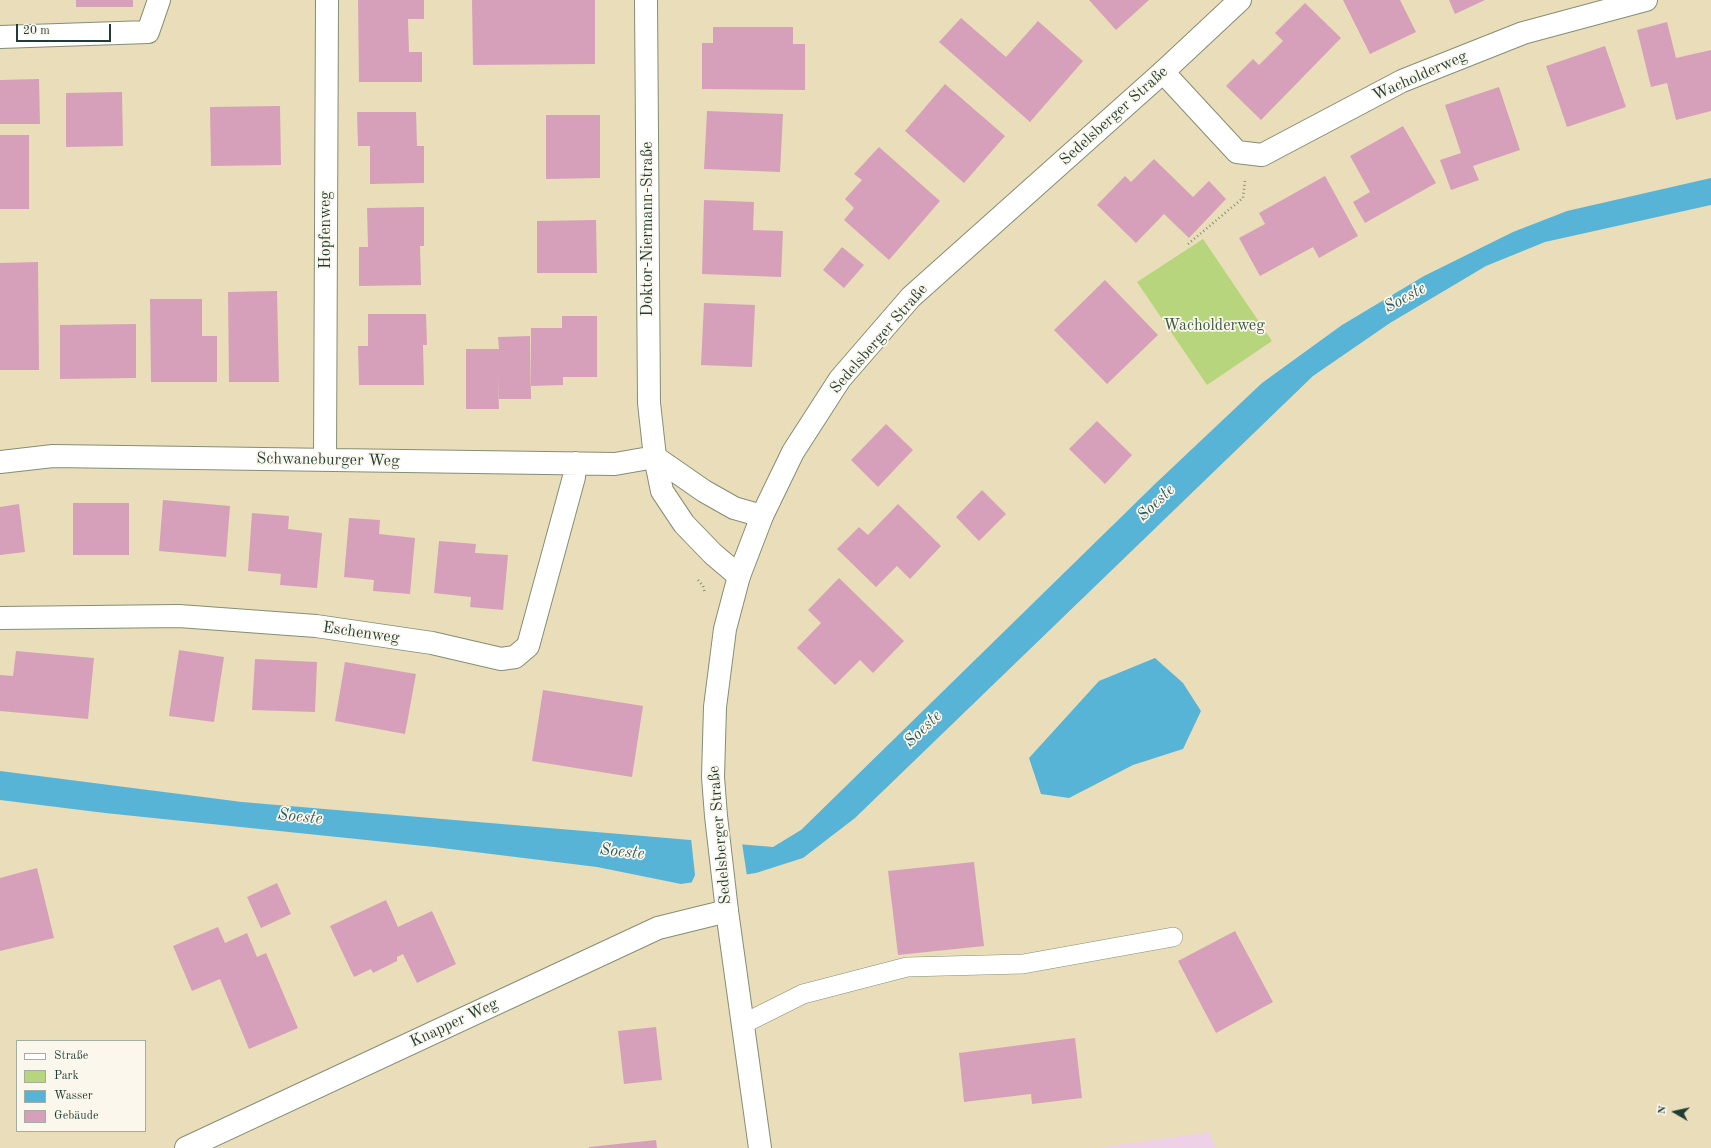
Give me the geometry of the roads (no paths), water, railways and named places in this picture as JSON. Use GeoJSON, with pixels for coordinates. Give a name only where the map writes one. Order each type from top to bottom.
{"type":"FeatureCollection","features":[{"type":"Feature","properties":{"kind":"street"},"geometry":{"type":"LineString","coordinates":[[0,37],[148,32],[158,0]]}},
{"type":"Feature","properties":{"kind":"street","name":"Hopfenweg"},"geometry":{"type":"LineString","coordinates":[[325,460],[328,0]]}},
{"type":"Feature","properties":{"kind":"street","name":"Doktor-Niermann-Straße"},"geometry":{"type":"LineString","coordinates":[[646,0],[649,403],[655,457],[662,491],[684,524],[713,554],[739,576]]}},
{"type":"Feature","properties":{"kind":"street","name":"Sedelsberger Straße"},"geometry":{"type":"LineString","coordinates":[[760,1148],[726,902],[713,777],[715,707],[726,629],[739,576],[762,516],[793,452],[840,379],[911,297],[1163,72],[1240,0]]}},
{"type":"Feature","properties":{"kind":"street","name":"Wacholderweg"},"geometry":{"type":"LineString","coordinates":[[1163,72],[1237,152],[1262,155],[1402,81],[1523,33],[1646,0]]}},
{"type":"Feature","properties":{"kind":"street","name":"Schwaneburger Weg"},"geometry":{"type":"LineString","coordinates":[[0,462],[53,456],[615,464],[655,457]]}},
{"type":"Feature","properties":{"kind":"street"},"geometry":{"type":"LineString","coordinates":[[655,457],[704,491],[734,508],[762,516]]}},
{"type":"Feature","properties":{"kind":"street","name":"Eschenweg"},"geometry":{"type":"LineString","coordinates":[[0,618],[179,616],[308,626],[432,644],[501,659],[515,657],[528,646],[574,477],[575,463]]}},
{"type":"Feature","properties":{"kind":"street","name":"Knapper Weg"},"geometry":{"type":"LineString","coordinates":[[186,1148],[658,928],[726,902]]}},
{"type":"Feature","properties":{"kind":"lane"},"geometry":{"type":"LineString","coordinates":[[743,1024],[803,994],[907,966],[1023,964],[1173,937]]}},
{"type":"Feature","properties":{"kind":"water","name":"Soeste"},"geometry":{"type":"Polygon","coordinates":[[[1711,178],[1711,205],[1545,242],[1486,266],[1390,323],[1313,376],[855,818],[803,858],[756,873],[681,884],[597,867],[434,847],[105,813],[0,800],[0,771],[242,802],[773,847],[801,830],[1156,483],[1262,383],[1342,325],[1424,276],[1513,232],[1567,211],[1711,178]]]}},
{"type":"Feature","properties":{"kind":"water"},"geometry":{"type":"Polygon","coordinates":[[[1155,658],[1183,683],[1201,711],[1183,749],[1133,765],[1069,798],[1041,794],[1029,758],[1099,681],[1155,658]]]}}]}
